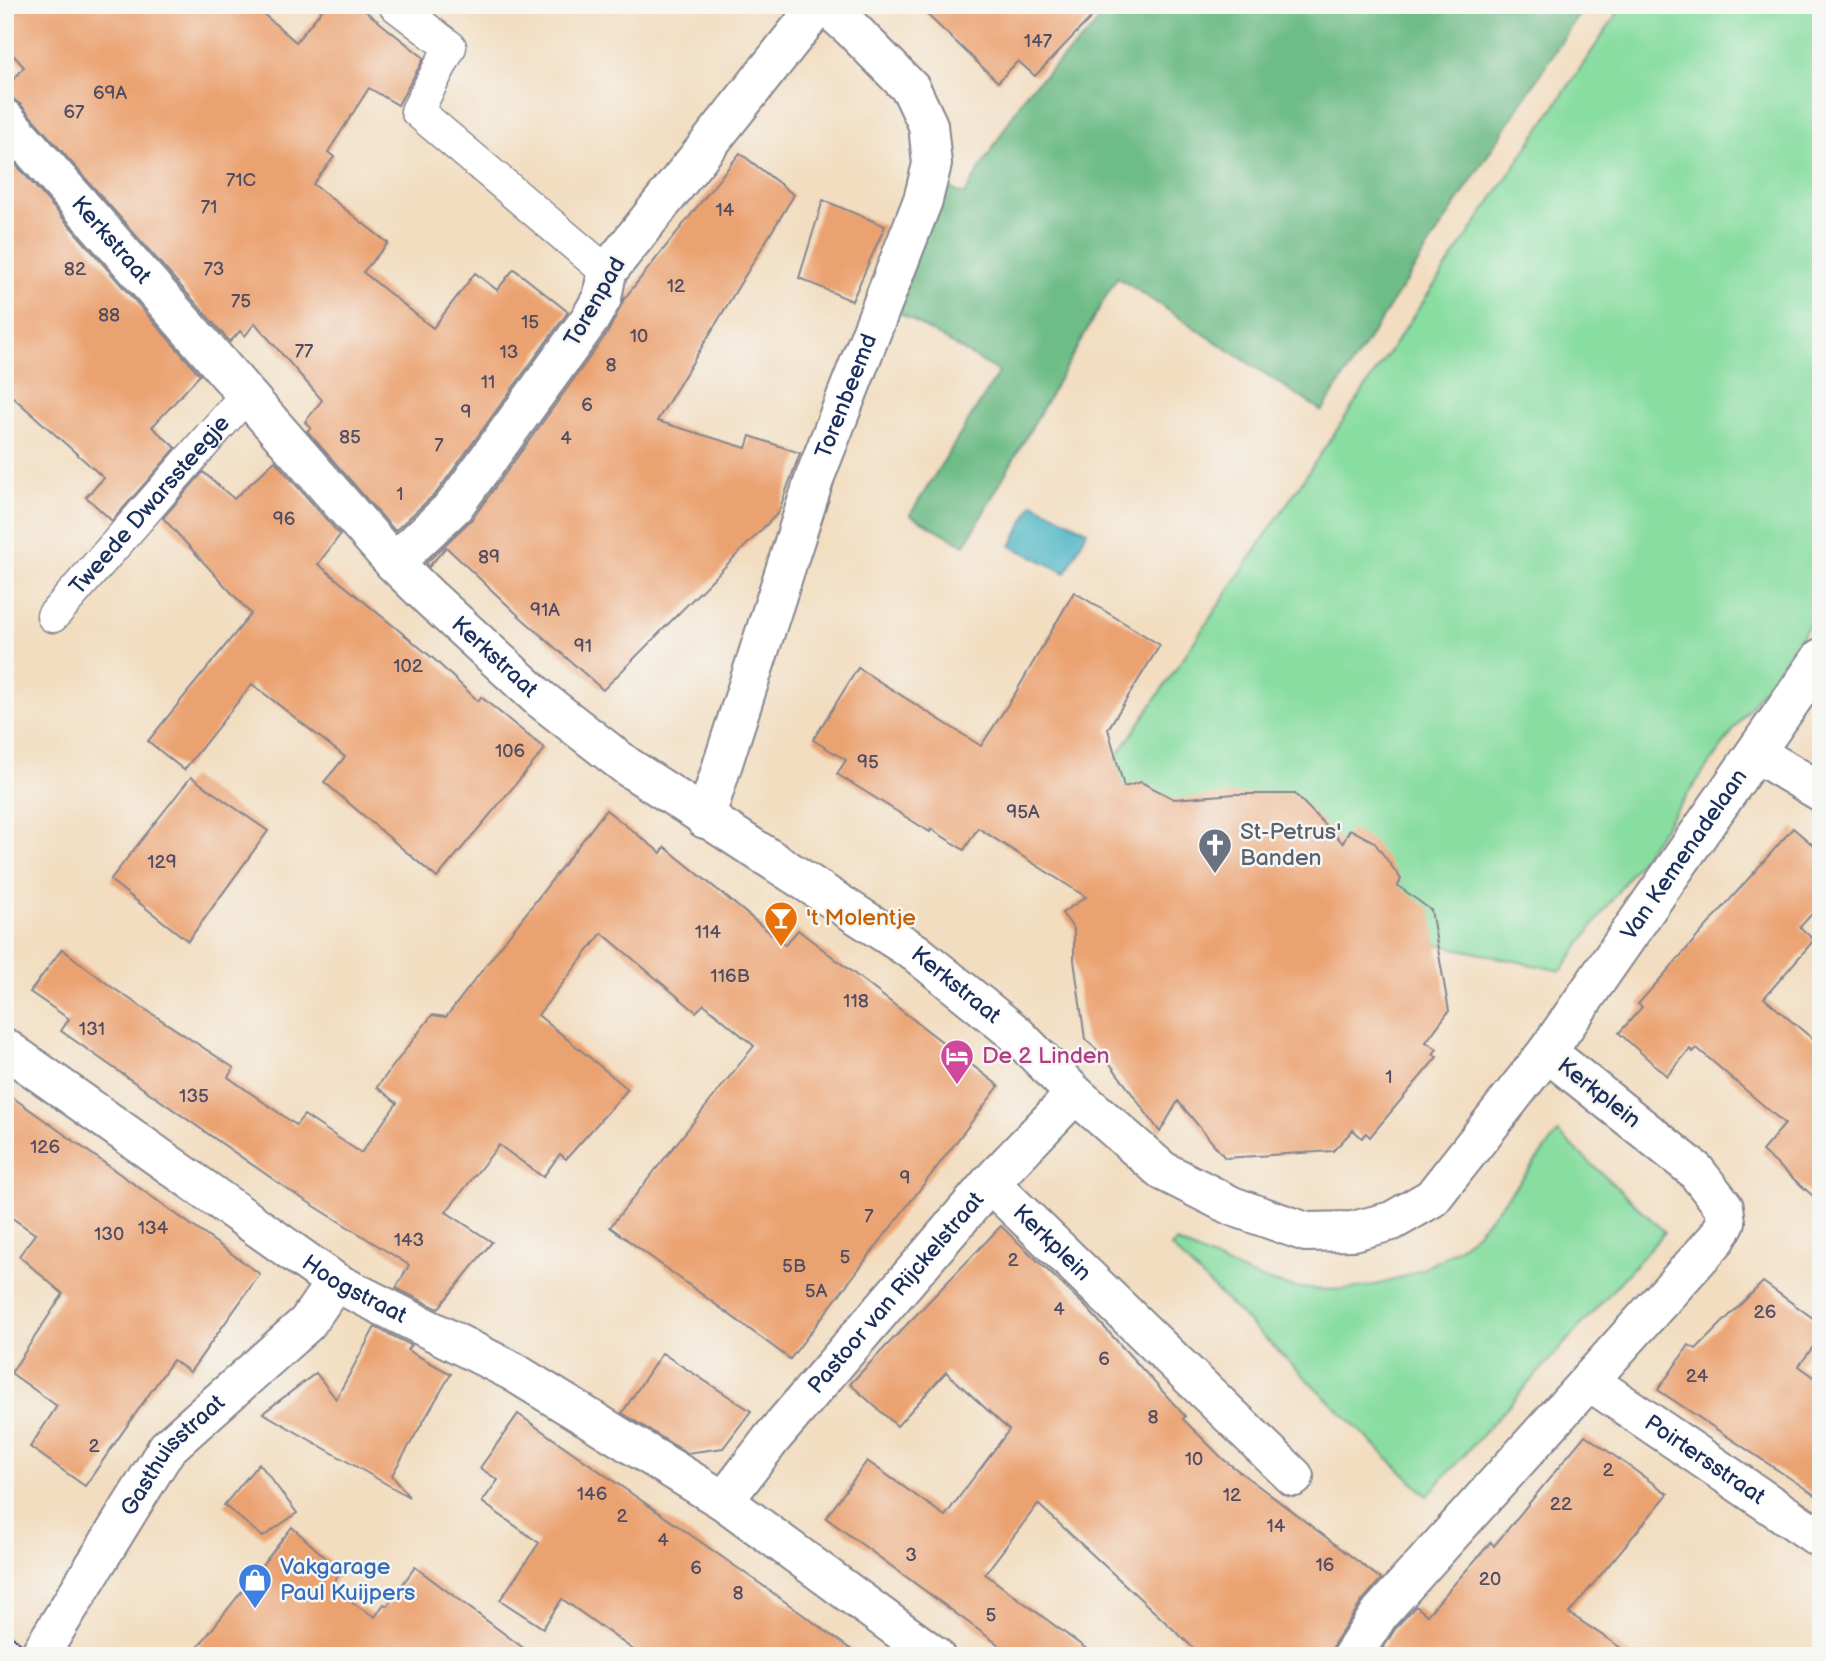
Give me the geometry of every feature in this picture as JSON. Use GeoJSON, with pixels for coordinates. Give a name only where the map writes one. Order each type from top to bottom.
{"type":"FeatureCollection","features":[{"type":"Feature","properties":{"kind":"street","name":"Torenpad"},"geometry":{"type":"LineString","coordinates":[[394,562],[454,506],[590,319],[602,298],[607,272],[819,5]]}},
{"type":"Feature","properties":{"kind":"street","name":"Torenbeemd"},"geometry":{"type":"LineString","coordinates":[[705,819],[816,474],[923,200],[932,164],[928,125],[911,89],[825,5]]}},
{"type":"Feature","properties":{"kind":"street","name":"Kerkstraat"},"geometry":{"type":"LineString","coordinates":[[5,119],[394,562],[538,697],[628,767],[916,953],[1015,1033],[1075,1094]]}},
{"type":"Feature","properties":{"kind":"street","name":"Van Kemenadelaan"},"geometry":{"type":"LineString","coordinates":[[1547,1052],[1821,658]]}},
{"type":"Feature","properties":{"kind":"street"},"geometry":{"type":"LineString","coordinates":[[1756,753],[1821,792]]}},
{"type":"Feature","properties":{"kind":"street","name":"Hoogstraat"},"geometry":{"type":"LineString","coordinates":[[5,1048],[335,1282],[512,1371],[724,1501],[935,1656]]}},
{"type":"Feature","properties":{"kind":"street","name":"Kerkplein"},"geometry":{"type":"LineString","coordinates":[[1075,1094],[1163,1171],[1233,1206],[1306,1232],[1353,1231],[1392,1221],[1432,1198],[1547,1052],[1695,1170],[1724,1207],[1726,1222],[1717,1238],[1380,1613],[1352,1656]]}},
{"type":"Feature","properties":{"kind":"street","name":"Pastoor van Rijckelstraat"},"geometry":{"type":"LineString","coordinates":[[724,1501],[772,1438],[990,1183],[1075,1094]]}},
{"type":"Feature","properties":{"kind":"street","name":"Kerkplein"},"geometry":{"type":"LineString","coordinates":[[990,1183],[1293,1477]]}},
{"type":"Feature","properties":{"kind":"street","name":"Gasthuisstraat"},"geometry":{"type":"LineString","coordinates":[[39,1656],[167,1448],[307,1323],[335,1282]]}},
{"type":"Feature","properties":{"kind":"street","name":"Poirtersstraat"},"geometry":{"type":"LineString","coordinates":[[1588,1381],[1821,1539]]}},
{"type":"Feature","properties":{"kind":"lane"},"geometry":{"type":"LineString","coordinates":[[408,9],[450,47],[417,111],[607,272]]}},
{"type":"Feature","properties":{"kind":"lane","name":"Tweede Dwarssteegje"},"geometry":{"type":"LineString","coordinates":[[53,616],[247,394]]}},
{"type":"Feature","properties":{"kind":"green space"},"geometry":{"type":"Polygon","coordinates":[[[1111,5],[1585,5],[1322,411],[1117,277],[965,545],[910,515],[999,372],[897,311],[941,184],[964,195],[1027,92],[1088,34],[1111,5]]]}},
{"type":"Feature","properties":{"kind":"green space"},"geometry":{"type":"Polygon","coordinates":[[[1623,5],[1821,5],[1821,608],[1561,971],[1422,941],[1220,882],[1101,780],[1623,5]]]}},
{"type":"Feature","properties":{"kind":"green space"},"geometry":{"type":"Polygon","coordinates":[[[1558,1133],[1665,1232],[1427,1496],[1171,1247],[1176,1242],[1245,1273],[1269,1281],[1313,1289],[1356,1288],[1399,1278],[1439,1260],[1469,1239],[1558,1133]]]}},
{"type":"Feature","properties":{"kind":"water"},"geometry":{"type":"Polygon","coordinates":[[[1033,503],[1087,531],[1066,573],[1011,546],[1033,503]]]}},
{"type":"Feature","properties":{"kind":"building"},"geometry":{"type":"Polygon","coordinates":[[[5,5],[253,5],[296,42],[326,5],[358,5],[424,58],[398,105],[369,88],[328,152],[334,157],[313,184],[388,243],[363,272],[433,328],[475,273],[497,290],[514,269],[568,312],[437,492],[395,531],[307,431],[311,428],[305,422],[322,400],[255,323],[245,336],[240,331],[230,342],[21,105],[13,99],[5,98],[5,89],[24,67],[5,46],[5,5]]]}},
{"type":"Feature","properties":{"kind":"building"},"geometry":{"type":"Polygon","coordinates":[[[917,5],[1103,5],[1035,76],[1018,61],[998,82],[917,5]]]}},
{"type":"Feature","properties":{"kind":"building"},"geometry":{"type":"Polygon","coordinates":[[[5,152],[200,375],[152,427],[176,448],[112,521],[86,497],[104,478],[5,390],[5,152]]]}},
{"type":"Feature","properties":{"kind":"building"},"geometry":{"type":"Polygon","coordinates":[[[740,153],[794,195],[657,421],[746,448],[750,436],[800,453],[778,513],[603,690],[446,547],[429,567],[426,563],[472,519],[608,332],[624,299],[740,153]]]}},
{"type":"Feature","properties":{"kind":"building"},"geometry":{"type":"Polygon","coordinates":[[[823,200],[885,226],[852,301],[799,278],[823,200]]]}},
{"type":"Feature","properties":{"kind":"building"},"geometry":{"type":"Polygon","coordinates":[[[275,461],[340,535],[318,564],[435,660],[478,701],[481,697],[545,749],[437,878],[324,782],[345,757],[252,684],[184,770],[148,741],[251,614],[163,518],[203,472],[234,499],[275,461]]]}},
{"type":"Feature","properties":{"kind":"building","name":"St-Petrus' Banden"},"geometry":{"type":"Polygon","coordinates":[[[1074,592],[1160,645],[1108,729],[1124,787],[1141,782],[1174,799],[1235,794],[1295,794],[1343,843],[1350,829],[1374,842],[1401,879],[1398,886],[1431,910],[1449,1011],[1426,1042],[1437,1049],[1433,1054],[1437,1057],[1370,1137],[1366,1133],[1362,1138],[1353,1130],[1333,1151],[1225,1158],[1178,1101],[1160,1132],[1105,1057],[1085,1039],[1074,960],[1074,929],[1062,913],[1086,897],[978,828],[964,850],[931,829],[930,832],[837,774],[846,760],[813,740],[858,668],[981,746],[1074,592]]]}},
{"type":"Feature","properties":{"kind":"building"},"geometry":{"type":"Polygon","coordinates":[[[191,777],[268,831],[188,941],[110,880],[191,777]]]}},
{"type":"Feature","properties":{"kind":"building"},"geometry":{"type":"Polygon","coordinates":[[[606,810],[661,853],[665,847],[785,945],[798,930],[999,1086],[790,1359],[610,1227],[754,1046],[704,1004],[696,1012],[602,933],[538,1015],[628,1089],[566,1159],[560,1154],[543,1177],[499,1145],[446,1212],[492,1242],[438,1309],[396,1288],[409,1265],[287,1189],[61,1031],[69,1019],[30,992],[62,949],[113,988],[234,1068],[228,1077],[296,1125],[304,1115],[361,1153],[397,1103],[377,1087],[432,1015],[446,1017],[606,810]]]}},
{"type":"Feature","properties":{"kind":"building"},"geometry":{"type":"Polygon","coordinates":[[[1793,828],[1821,852],[1821,904],[1800,927],[1814,940],[1764,998],[1821,1046],[1821,1203],[1762,1151],[1785,1124],[1697,1048],[1693,1052],[1690,1049],[1667,1076],[1619,1033],[1642,1007],[1638,1004],[1793,828]]]}},
{"type":"Feature","properties":{"kind":"building"},"geometry":{"type":"Polygon","coordinates":[[[5,1092],[260,1274],[190,1372],[173,1360],[85,1486],[30,1447],[57,1406],[11,1373],[63,1294],[19,1256],[35,1234],[5,1213],[5,1092]]]}},
{"type":"Feature","properties":{"kind":"building"},"geometry":{"type":"Polygon","coordinates":[[[1001,1226],[1085,1306],[1185,1416],[1183,1419],[1223,1459],[1381,1579],[1362,1601],[1334,1644],[1330,1656],[1202,1656],[1038,1504],[985,1574],[1096,1656],[1014,1656],[826,1518],[867,1461],[945,1516],[1009,1430],[946,1372],[897,1426],[850,1384],[1001,1226]]]}},
{"type":"Feature","properties":{"kind":"building"},"geometry":{"type":"Polygon","coordinates":[[[1763,1282],[1821,1324],[1821,1336],[1799,1366],[1821,1382],[1821,1499],[1658,1390],[1689,1345],[1696,1349],[1763,1282]]]}},
{"type":"Feature","properties":{"kind":"building"},"geometry":{"type":"Polygon","coordinates":[[[375,1327],[411,1345],[407,1350],[451,1374],[392,1475],[409,1497],[263,1413],[316,1373],[336,1399],[375,1327]]]}},
{"type":"Feature","properties":{"kind":"building"},"geometry":{"type":"Polygon","coordinates":[[[662,1353],[751,1411],[723,1448],[687,1453],[622,1413],[662,1353]]]}},
{"type":"Feature","properties":{"kind":"building"},"geometry":{"type":"Polygon","coordinates":[[[518,1414],[860,1656],[642,1656],[562,1599],[543,1628],[500,1600],[539,1543],[482,1502],[498,1480],[480,1468],[518,1414]]]}},
{"type":"Feature","properties":{"kind":"building"},"geometry":{"type":"Polygon","coordinates":[[[1585,1435],[1668,1494],[1569,1613],[1633,1656],[1378,1656],[1397,1626],[1416,1606],[1427,1615],[1491,1542],[1494,1546],[1585,1435]]]}},
{"type":"Feature","properties":{"kind":"building"},"geometry":{"type":"Polygon","coordinates":[[[259,1463],[297,1513],[263,1537],[224,1505],[259,1463]]]}},
{"type":"Feature","properties":{"kind":"building"},"geometry":{"type":"Polygon","coordinates":[[[292,1527],[340,1571],[330,1589],[375,1617],[384,1604],[387,1606],[415,1567],[534,1656],[191,1656],[292,1527]]]}},
{"type":"Feature","properties":{"kind":"railway"},"geometry":{"type":"LineString","coordinates":[[5,1634],[30,1656]]}},
{"type":"Feature","properties":{"kind":"place","name":"St-Petrus' Banden"},"geometry":{"type":"Point","coordinates":[1215,875]}},
{"type":"Feature","properties":{"kind":"place","name":"'t Molentje"},"geometry":{"type":"Point","coordinates":[781,948]}},
{"type":"Feature","properties":{"kind":"place","name":"De 2 Linden"},"geometry":{"type":"Point","coordinates":[957,1086]}},
{"type":"Feature","properties":{"kind":"place","name":"Vakgarage Paul Kuijpers"},"geometry":{"type":"Point","coordinates":[255,1610]}}]}
